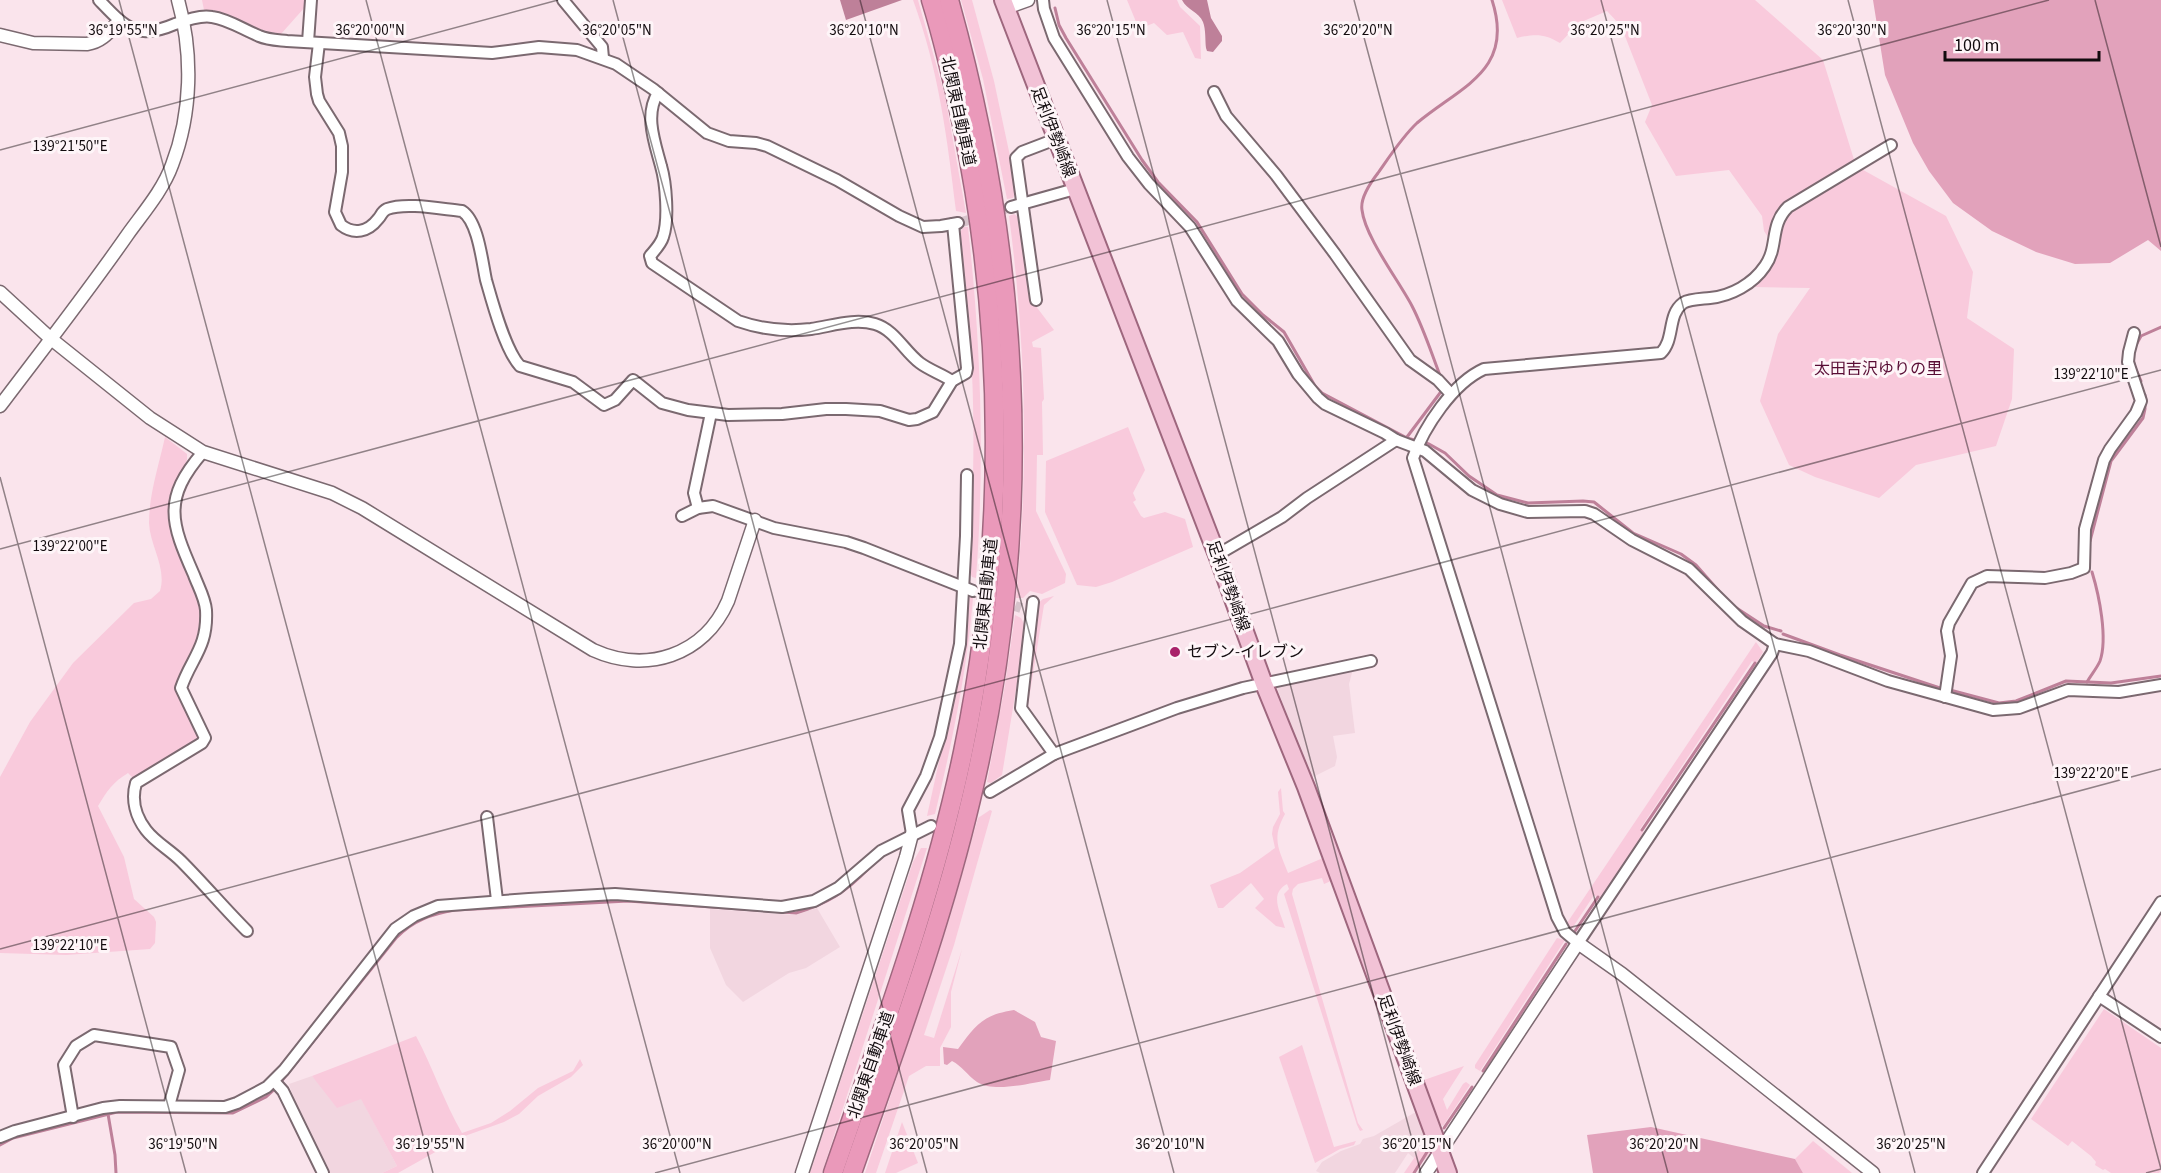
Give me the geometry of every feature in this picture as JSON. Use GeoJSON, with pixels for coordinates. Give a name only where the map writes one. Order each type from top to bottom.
{"type":"FeatureCollection","features":[{"type":"Feature","properties":{"kind":"highway","name":"北関東自動車道"},"geometry":{"type":"LineString","coordinates":[[834,1173],[900,980],[936,864],[963,753],[975,689],[988,589],[995,439],[994,372],[988,298],[981,227],[969,158],[931,0]]}},
{"type":"Feature","properties":{"kind":"highway","name":"北関東自動車道"},"geometry":{"type":"LineString","coordinates":[[852,1173],[939,918],[971,801],[992,693],[1010,538],[1012,381],[1002,256],[987,153],[950,0]]}},
{"type":"Feature","properties":{"kind":"main road","name":"足利伊勢崎線"},"geometry":{"type":"LineString","coordinates":[[1005,4],[1217,555],[1264,684],[1306,787],[1448,1173]]}},
{"type":"Feature","properties":{"kind":"street"},"geometry":{"type":"LineString","coordinates":[[99,0],[131,30],[168,28],[184,21],[213,17],[237,25],[262,38],[313,43],[492,53],[519,49],[559,48],[577,50],[603,58],[616,64],[658,93],[707,133],[729,141],[767,146],[837,180],[899,216],[923,227],[956,223],[966,373],[952,381],[933,412],[917,419],[903,420],[880,411],[846,409],[782,414],[711,413],[662,403],[633,381],[615,400],[604,405],[573,382],[520,366],[509,348],[487,282],[473,225],[466,214],[462,211],[391,208],[383,211],[377,220],[363,231],[356,232],[341,225],[335,212],[342,172],[342,146],[339,133],[317,94],[315,77],[313,43],[311,0]]}},
{"type":"Feature","properties":{"kind":"street"},"geometry":{"type":"LineString","coordinates":[[0,406],[116,252],[171,168],[181,138],[189,67],[184,21],[178,0]]}},
{"type":"Feature","properties":{"kind":"street"},"geometry":{"type":"LineString","coordinates":[[563,0],[602,47],[603,58]]}},
{"type":"Feature","properties":{"kind":"street"},"geometry":{"type":"LineString","coordinates":[[1005,4],[1028,0]]}},
{"type":"Feature","properties":{"kind":"street"},"geometry":{"type":"LineString","coordinates":[[1043,0],[1054,38],[1128,156],[1149,184],[1190,227],[1237,301],[1278,341],[1298,374],[1325,404],[1396,440],[1431,454],[1472,490],[1500,504],[1528,512],[1585,511],[1594,514],[1625,536],[1689,569],[1743,621],[1775,644],[1809,651],[1888,681],[1993,710],[2019,708],[2068,690],[2119,692],[2161,685]]}},
{"type":"Feature","properties":{"kind":"street"},"geometry":{"type":"LineString","coordinates":[[0,35],[33,43],[87,44],[95,43],[103,38],[119,21]]}},
{"type":"Feature","properties":{"kind":"street"},"geometry":{"type":"LineString","coordinates":[[1214,92],[1226,116],[1276,175],[1410,360],[1438,380],[1450,393]]}},
{"type":"Feature","properties":{"kind":"street"},"geometry":{"type":"LineString","coordinates":[[658,93],[653,107],[652,135],[664,182],[665,228],[663,237],[650,256],[652,263],[738,321],[749,325],[794,331],[850,322],[873,323],[881,326],[920,363],[952,381]]}},
{"type":"Feature","properties":{"kind":"street"},"geometry":{"type":"LineString","coordinates":[[1036,300],[1017,156],[1056,139]]}},
{"type":"Feature","properties":{"kind":"street"},"geometry":{"type":"LineString","coordinates":[[1873,1173],[1622,974],[1565,932],[1557,917],[1413,458],[1417,447],[1450,393],[1473,374],[1484,369],[1661,352],[1668,345],[1674,314],[1685,301],[1726,295],[1758,275],[1769,259],[1777,221],[1788,207],[1891,145]]}},
{"type":"Feature","properties":{"kind":"street"},"geometry":{"type":"LineString","coordinates":[[1011,207],[1075,189]]}},
{"type":"Feature","properties":{"kind":"street"},"geometry":{"type":"LineString","coordinates":[[0,292],[50,338],[150,418],[202,452],[332,493],[362,508],[593,650],[611,657],[632,662],[658,659],[677,654],[707,633],[729,602],[755,520]]}},
{"type":"Feature","properties":{"kind":"street"},"geometry":{"type":"LineString","coordinates":[[1945,697],[1951,656],[1947,631],[1949,623],[1972,583],[1987,576],[2045,578],[2084,568],[2085,529],[2104,460],[2136,413],[2141,401],[2128,362],[2128,352],[2134,333]]}},
{"type":"Feature","properties":{"kind":"street"},"geometry":{"type":"LineString","coordinates":[[699,508],[694,493],[711,413]]}},
{"type":"Feature","properties":{"kind":"street"},"geometry":{"type":"LineString","coordinates":[[1217,555],[1282,517],[1396,440]]}},
{"type":"Feature","properties":{"kind":"street"},"geometry":{"type":"LineString","coordinates":[[202,452],[182,480],[175,498],[174,513],[178,539],[206,608],[205,630],[200,652],[181,688],[206,738],[202,743],[136,783],[134,802],[136,813],[146,830],[204,883],[247,931]]}},
{"type":"Feature","properties":{"kind":"street"},"geometry":{"type":"LineString","coordinates":[[802,1173],[906,857],[912,834],[908,810],[936,752],[949,698],[968,589],[967,475]]}},
{"type":"Feature","properties":{"kind":"street"},"geometry":{"type":"LineString","coordinates":[[682,516],[699,508],[713,506],[794,533],[846,542],[968,589]]}},
{"type":"Feature","properties":{"kind":"street"},"geometry":{"type":"LineString","coordinates":[[1029,608],[1021,708],[1054,754]]}},
{"type":"Feature","properties":{"kind":"street"},"geometry":{"type":"LineString","coordinates":[[1426,1173],[1772,653],[1775,644]]}},
{"type":"Feature","properties":{"kind":"street"},"geometry":{"type":"LineString","coordinates":[[990,792],[1054,754],[1177,708],[1242,688],[1371,662]]}},
{"type":"Feature","properties":{"kind":"street"},"geometry":{"type":"LineString","coordinates":[[487,817],[496,900]]}},
{"type":"Feature","properties":{"kind":"street"},"geometry":{"type":"LineString","coordinates":[[0,1137],[15,1131],[120,1106],[225,1107],[256,1094],[274,1081],[395,928],[414,916],[438,906],[496,900],[615,894],[782,907],[797,906],[814,901],[838,888],[881,851],[931,826]]}},
{"type":"Feature","properties":{"kind":"street"},"geometry":{"type":"LineString","coordinates":[[1983,1173],[2161,902]]}},
{"type":"Feature","properties":{"kind":"street"},"geometry":{"type":"LineString","coordinates":[[2099,996],[2161,1037]]}},
{"type":"Feature","properties":{"kind":"street"},"geometry":{"type":"LineString","coordinates":[[73,1117],[64,1065],[76,1046],[94,1035],[171,1047],[179,1070],[169,1106]]}},
{"type":"Feature","properties":{"kind":"street"},"geometry":{"type":"LineString","coordinates":[[274,1081],[283,1091],[323,1173]]}},
{"type":"Feature","properties":{"kind":"shaded area"},"geometry":{"type":"Polygon","coordinates":[[[840,0],[902,0],[846,20],[840,0]]]}},
{"type":"Feature","properties":{"kind":"shaded area"},"geometry":{"type":"Polygon","coordinates":[[[1182,0],[1207,0],[1211,18],[1222,36],[1222,41],[1213,52],[1207,51],[1206,48],[1203,22],[1182,0]]]}},
{"type":"Feature","properties":{"kind":"shaded area"},"geometry":{"type":"Polygon","coordinates":[[[1873,0],[2161,0],[2161,251],[2148,240],[2110,263],[2075,264],[2036,252],[1992,231],[1953,203],[1929,171],[1913,143],[1885,75],[1873,0]]]}},
{"type":"Feature","properties":{"kind":"shaded area"},"geometry":{"type":"Polygon","coordinates":[[[1353,669],[1349,684],[1355,733],[1333,736],[1337,757],[1335,766],[1311,778],[1277,688],[1280,682],[1353,669]]]}},
{"type":"Feature","properties":{"kind":"shaded area"},"geometry":{"type":"Polygon","coordinates":[[[817,908],[840,947],[806,968],[789,973],[743,1002],[726,985],[710,948],[710,909],[795,915],[817,908]]]}},
{"type":"Feature","properties":{"kind":"shaded area"},"geometry":{"type":"Polygon","coordinates":[[[1014,1010],[1035,1022],[1041,1037],[1056,1041],[1050,1080],[993,1087],[977,1082],[952,1061],[947,1065],[944,1064],[943,1047],[958,1049],[981,1022],[994,1015],[1014,1010]]]}},
{"type":"Feature","properties":{"kind":"shaded area"},"geometry":{"type":"Polygon","coordinates":[[[312,1076],[322,1087],[361,1098],[397,1166],[382,1173],[328,1173],[295,1104],[289,1084],[312,1076]]]}},
{"type":"Feature","properties":{"kind":"shaded area"},"geometry":{"type":"Polygon","coordinates":[[[1414,1113],[1418,1114],[1427,1139],[1414,1158],[1408,1153],[1395,1173],[1320,1173],[1316,1171],[1322,1162],[1341,1151],[1360,1144],[1363,1139],[1374,1136],[1414,1113]]]}},
{"type":"Feature","properties":{"kind":"shaded area"},"geometry":{"type":"Polygon","coordinates":[[[1651,1127],[1795,1159],[1803,1173],[1593,1173],[1587,1135],[1651,1127]]]}},
{"type":"Feature","properties":{"kind":"green space"},"geometry":{"type":"Polygon","coordinates":[[[202,0],[306,0],[305,7],[281,34],[204,10],[202,0]]]}},
{"type":"Feature","properties":{"kind":"green space"},"geometry":{"type":"Polygon","coordinates":[[[913,0],[918,0],[945,96],[966,213],[956,211],[936,78],[913,0]]]}},
{"type":"Feature","properties":{"kind":"green space"},"geometry":{"type":"Polygon","coordinates":[[[961,0],[972,0],[994,81],[1017,189],[1013,198],[1007,199],[983,79],[961,0]]]}},
{"type":"Feature","properties":{"kind":"green space"},"geometry":{"type":"Polygon","coordinates":[[[1127,0],[1177,0],[1180,7],[1200,26],[1201,59],[1195,58],[1183,32],[1167,35],[1154,23],[1139,29],[1127,0]]]}},
{"type":"Feature","properties":{"kind":"green space","name":"太田吉沢ゆりの里"},"geometry":{"type":"Polygon","coordinates":[[[1502,0],[1755,0],[1823,60],[1856,166],[1946,216],[1973,272],[1967,318],[2014,349],[2012,399],[1996,446],[1916,465],[1879,498],[1815,477],[1789,465],[1760,401],[1778,334],[1810,288],[1754,287],[1770,240],[1764,231],[1762,216],[1729,170],[1676,176],[1645,122],[1652,105],[1621,26],[1607,11],[1579,23],[1560,43],[1539,35],[1517,38],[1502,0]]]}},
{"type":"Feature","properties":{"kind":"green space"},"geometry":{"type":"Polygon","coordinates":[[[1014,214],[1020,218],[1029,297],[1054,330],[1032,342],[1033,347],[1041,348],[1044,399],[1042,402],[1043,455],[1037,455],[1036,511],[1066,574],[1065,583],[1042,594],[1030,591],[1023,598],[1016,598],[1023,502],[1024,407],[1019,311],[1009,216],[1014,214]]]}},
{"type":"Feature","properties":{"kind":"green space"},"geometry":{"type":"Polygon","coordinates":[[[964,227],[968,227],[979,359],[981,446],[976,578],[972,577],[969,570],[973,422],[970,338],[960,232],[964,227]]]}},
{"type":"Feature","properties":{"kind":"green space"},"geometry":{"type":"Polygon","coordinates":[[[1128,427],[1145,470],[1133,493],[1136,500],[1133,502],[1144,518],[1165,512],[1185,519],[1193,547],[1112,582],[1096,587],[1077,585],[1045,512],[1046,461],[1128,427]]]}},
{"type":"Feature","properties":{"kind":"green space"},"geometry":{"type":"Polygon","coordinates":[[[165,437],[187,454],[187,460],[173,491],[168,514],[172,534],[203,609],[199,653],[177,685],[176,692],[198,738],[135,780],[128,773],[123,776],[111,787],[98,806],[124,857],[134,899],[154,917],[156,922],[155,943],[150,949],[66,955],[0,953],[0,777],[30,722],[73,663],[134,603],[151,599],[160,591],[162,582],[160,565],[150,532],[149,512],[165,437]]]}},
{"type":"Feature","properties":{"kind":"green space"},"geometry":{"type":"Polygon","coordinates":[[[968,594],[973,598],[958,707],[935,814],[927,816],[953,698],[968,594]]]}},
{"type":"Feature","properties":{"kind":"green space"},"geometry":{"type":"Polygon","coordinates":[[[1054,596],[1044,605],[1027,711],[1024,704],[1037,604],[1043,599],[1054,596]]]}},
{"type":"Feature","properties":{"kind":"green space"},"geometry":{"type":"Polygon","coordinates":[[[1015,615],[1021,618],[1026,628],[1002,775],[991,783],[987,782],[1015,615]]]}},
{"type":"Feature","properties":{"kind":"green space"},"geometry":{"type":"Polygon","coordinates":[[[1756,642],[1763,652],[1756,664],[1752,661],[1640,829],[1644,832],[1601,900],[1594,895],[1571,930],[1567,923],[1756,642]]]}},
{"type":"Feature","properties":{"kind":"green space"},"geometry":{"type":"Polygon","coordinates":[[[1281,788],[1285,814],[1277,837],[1288,873],[1323,858],[1331,881],[1324,884],[1322,878],[1298,884],[1292,894],[1358,1123],[1363,1130],[1360,1131],[1284,894],[1289,889],[1287,884],[1278,893],[1277,898],[1285,928],[1276,926],[1255,908],[1264,899],[1251,883],[1223,908],[1218,908],[1210,885],[1240,873],[1275,848],[1272,834],[1280,814],[1278,792],[1281,788]]]}},
{"type":"Feature","properties":{"kind":"green space"},"geometry":{"type":"Polygon","coordinates":[[[992,811],[954,945],[924,1035],[934,1038],[962,949],[951,992],[951,1027],[940,1048],[940,1066],[926,1066],[909,1076],[876,1173],[865,1173],[950,917],[978,818],[992,811]]]}},
{"type":"Feature","properties":{"kind":"green space"},"geometry":{"type":"Polygon","coordinates":[[[921,848],[927,848],[822,1173],[810,1173],[913,862],[921,848]]]}},
{"type":"Feature","properties":{"kind":"green space"},"geometry":{"type":"Polygon","coordinates":[[[1557,938],[1565,940],[1480,1071],[1475,1068],[1475,1065],[1557,938]]]}},
{"type":"Feature","properties":{"kind":"green space"},"geometry":{"type":"Polygon","coordinates":[[[2104,1009],[2161,1048],[2161,1170],[2159,1173],[2111,1173],[2103,1170],[2095,1165],[2096,1162],[2091,1156],[2072,1141],[2068,1146],[2031,1119],[2104,1009]]]}},
{"type":"Feature","properties":{"kind":"green space"},"geometry":{"type":"Polygon","coordinates":[[[416,1036],[462,1133],[491,1123],[538,1088],[573,1071],[580,1059],[583,1065],[571,1077],[538,1096],[519,1114],[504,1122],[462,1137],[398,1173],[382,1173],[397,1166],[361,1099],[337,1108],[312,1076],[416,1036]]]}},
{"type":"Feature","properties":{"kind":"green space"},"geometry":{"type":"Polygon","coordinates":[[[1302,1045],[1334,1147],[1356,1141],[1354,1145],[1340,1149],[1315,1163],[1279,1057],[1302,1045]]]}},
{"type":"Feature","properties":{"kind":"green space"},"geometry":{"type":"Polygon","coordinates":[[[1464,1066],[1443,1099],[1447,1110],[1463,1084],[1466,1082],[1470,1085],[1443,1126],[1440,1124],[1424,1080],[1464,1066]]]}},
{"type":"Feature","properties":{"kind":"green space"},"geometry":{"type":"Polygon","coordinates":[[[902,1122],[918,1163],[896,1173],[885,1173],[902,1122]]]}},
{"type":"Feature","properties":{"kind":"green space"},"geometry":{"type":"Polygon","coordinates":[[[1427,1139],[1431,1152],[1414,1173],[1404,1173],[1427,1139]]]}},
{"type":"Feature","properties":{"kind":"green space"},"geometry":{"type":"Polygon","coordinates":[[[1813,1141],[1852,1173],[1803,1173],[1795,1159],[1813,1141]]]}},
{"type":"Feature","properties":{"kind":"waterway"},"geometry":{"type":"LineString","coordinates":[[1441,378],[1412,306],[1369,233],[1364,221],[1362,205],[1369,185],[1406,134],[1417,123],[1466,87],[1480,74],[1490,60],[1496,44],[1497,24],[1492,0]]}},
{"type":"Feature","properties":{"kind":"waterway"},"geometry":{"type":"LineString","coordinates":[[1055,8],[1059,25],[1066,38],[1142,160],[1158,182],[1197,222],[1242,294],[1284,332],[1315,386],[1322,393],[1407,438],[1429,444],[1445,453],[1469,476],[1497,495],[1528,503],[1594,502],[1633,533],[1681,554],[1696,565],[1718,590]]}},
{"type":"Feature","properties":{"kind":"waterway"},"geometry":{"type":"LineString","coordinates":[[2135,347],[2141,336],[2161,327]]}},
{"type":"Feature","properties":{"kind":"waterway"},"geometry":{"type":"LineString","coordinates":[[2133,356],[2141,381]]}},
{"type":"Feature","properties":{"kind":"waterway"},"geometry":{"type":"LineString","coordinates":[[1407,437],[1443,389]]}},
{"type":"Feature","properties":{"kind":"waterway"},"geometry":{"type":"LineString","coordinates":[[2090,541],[2111,461],[2143,418],[2145,395]]}},
{"type":"Feature","properties":{"kind":"waterway"},"geometry":{"type":"LineString","coordinates":[[2087,682],[2100,661],[2103,641],[2100,604],[2092,572]]}},
{"type":"Feature","properties":{"kind":"waterway"},"geometry":{"type":"LineString","coordinates":[[1735,607],[1764,626],[1781,631]]}},
{"type":"Feature","properties":{"kind":"waterway"},"geometry":{"type":"LineString","coordinates":[[1783,634],[1943,689]]}},
{"type":"Feature","properties":{"kind":"waterway"},"geometry":{"type":"LineString","coordinates":[[1642,830],[1755,663]]}},
{"type":"Feature","properties":{"kind":"waterway"},"geometry":{"type":"LineString","coordinates":[[1950,690],[1999,703],[2016,701],[2066,681],[2111,683],[2161,676]]}},
{"type":"Feature","properties":{"kind":"waterway"},"geometry":{"type":"LineString","coordinates":[[280,1083],[396,938],[416,922],[431,916],[455,910],[628,901],[796,913],[817,906],[835,896],[868,869]]}},
{"type":"Feature","properties":{"kind":"waterway"},"geometry":{"type":"LineString","coordinates":[[1575,931],[1598,897]]}},
{"type":"Feature","properties":{"kind":"waterway"},"geometry":{"type":"LineString","coordinates":[[1483,1071],[1566,944]]}},
{"type":"Feature","properties":{"kind":"waterway"},"geometry":{"type":"LineString","coordinates":[[1444,1128],[1472,1087]]}},
{"type":"Feature","properties":{"kind":"waterway"},"geometry":{"type":"LineString","coordinates":[[0,1145],[13,1138],[117,1112],[233,1113],[266,1097],[276,1088]]}},
{"type":"Feature","properties":{"kind":"waterway"},"geometry":{"type":"LineString","coordinates":[[108,1114],[116,1173]]}},
{"type":"Feature","properties":{"kind":"waterway"},"geometry":{"type":"LineString","coordinates":[[1414,1173],[1427,1152]]}},
{"type":"Feature","properties":{"kind":"tunnel"},"geometry":{"type":"LineString","coordinates":[[959,223],[1011,207]]}},
{"type":"Feature","properties":{"kind":"tunnel"},"geometry":{"type":"LineString","coordinates":[[1001,601],[1021,608]]}},
{"type":"Feature","properties":{"kind":"place","name":"セブン-イレブン"},"geometry":{"type":"Point","coordinates":[1175,652]}}]}
